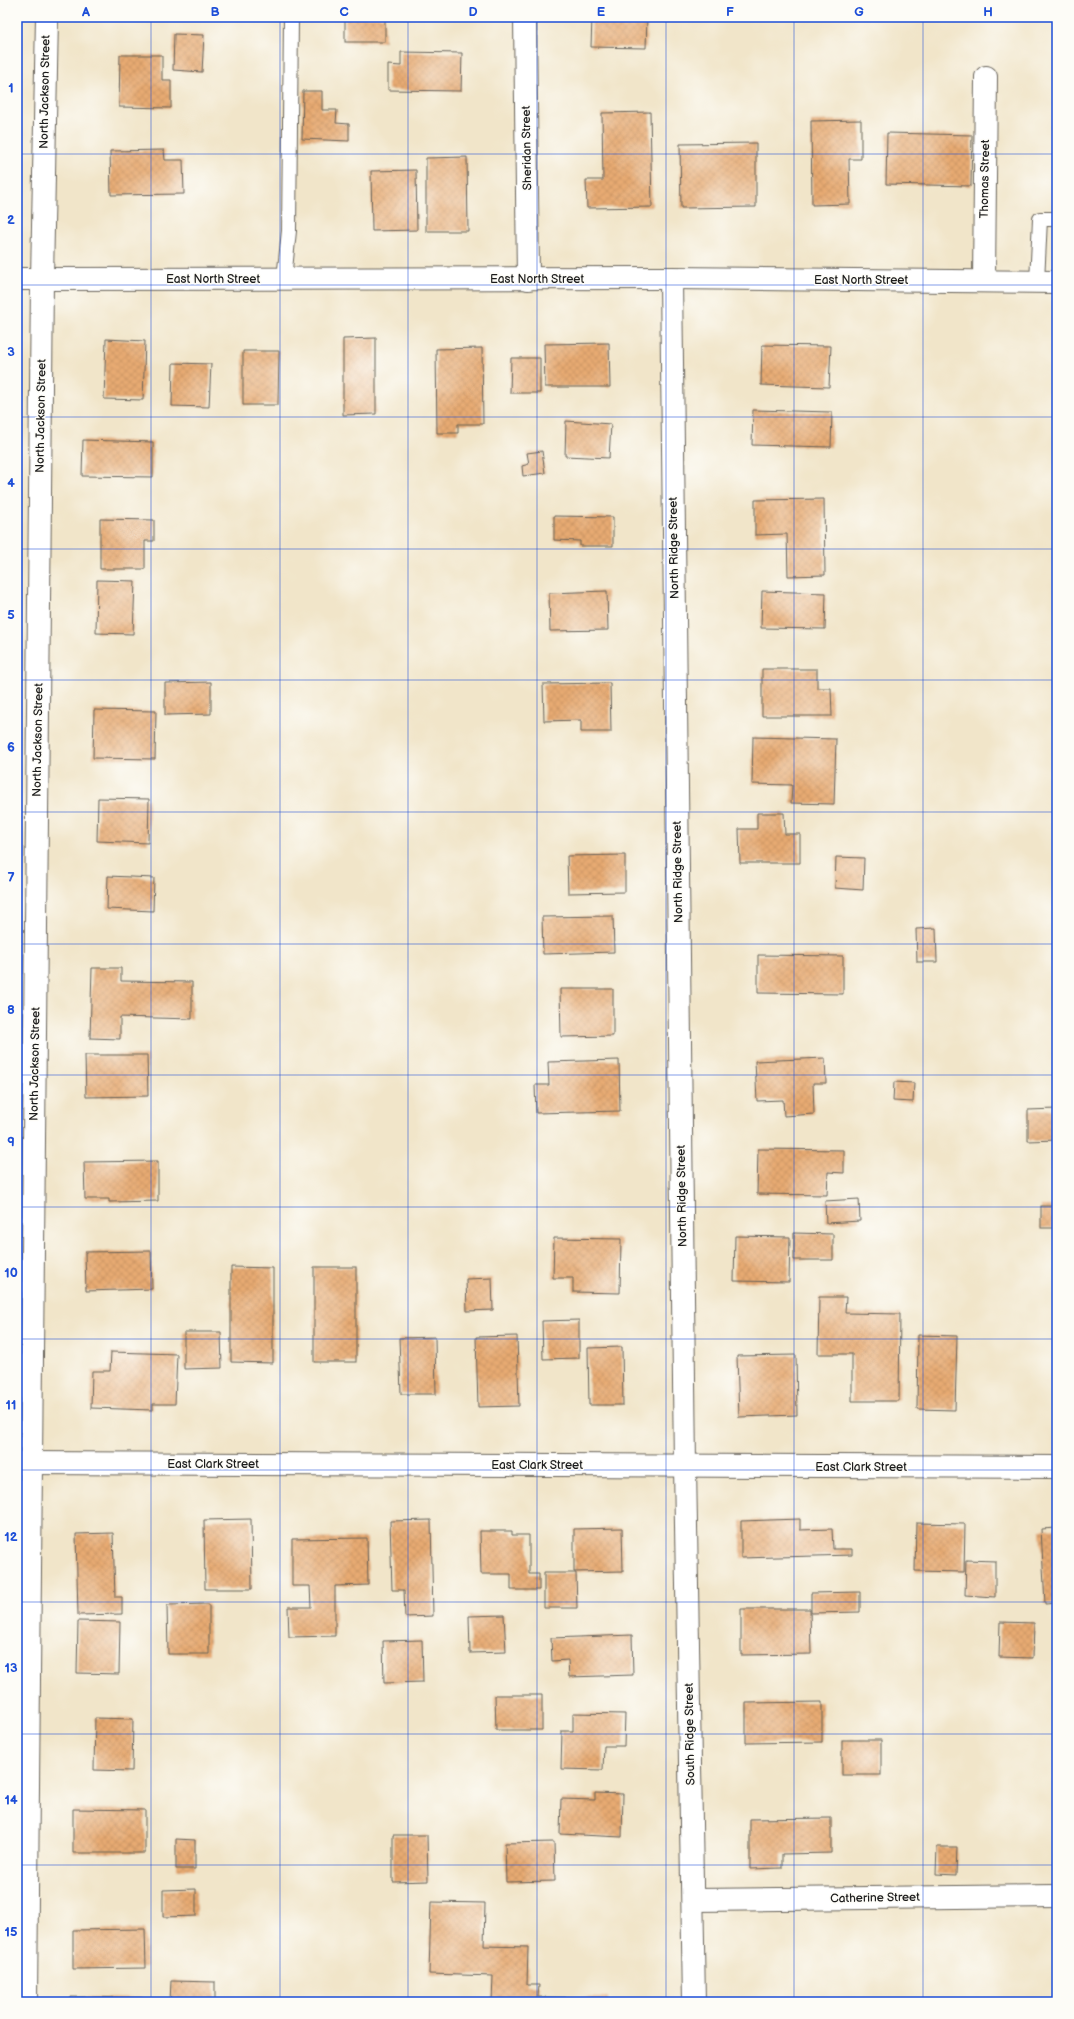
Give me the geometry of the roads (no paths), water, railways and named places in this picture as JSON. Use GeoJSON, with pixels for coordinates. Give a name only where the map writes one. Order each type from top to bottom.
{"type":"FeatureCollection","features":[{"type":"Feature","properties":{"kind":"street","name":"North Jackson Street"},"geometry":{"type":"LineString","coordinates":[[26,2002],[24,1463],[47,17]]}},
{"type":"Feature","properties":{"kind":"street","name":"Sheridan Street"},"geometry":{"type":"LineString","coordinates":[[525,17],[528,279]]}},
{"type":"Feature","properties":{"kind":"street","name":"Thomas Street"},"geometry":{"type":"LineString","coordinates":[[984,281],[986,77]]}},
{"type":"Feature","properties":{"kind":"street","name":"East North Street"},"geometry":{"type":"LineString","coordinates":[[17,278],[671,278],[1047,282]]}},
{"type":"Feature","properties":{"kind":"street","name":"North Ridge Street"},"geometry":{"type":"LineString","coordinates":[[671,278],[685,1466]]}},
{"type":"Feature","properties":{"kind":"street","name":"East Clark Street"},"geometry":{"type":"LineString","coordinates":[[24,1463],[1057,1467]]}},
{"type":"Feature","properties":{"kind":"street","name":"South Ridge Street"},"geometry":{"type":"LineString","coordinates":[[685,1466],[694,2002]]}},
{"type":"Feature","properties":{"kind":"street","name":"Catherine Street"},"geometry":{"type":"LineString","coordinates":[[692,1900],[1057,1896]]}},
{"type":"Feature","properties":{"kind":"lane"},"geometry":{"type":"LineString","coordinates":[[284,279],[289,231],[291,17]]}},
{"type":"Feature","properties":{"kind":"lane"},"geometry":{"type":"LineString","coordinates":[[1047,282],[1040,219],[1057,219]]}}]}
